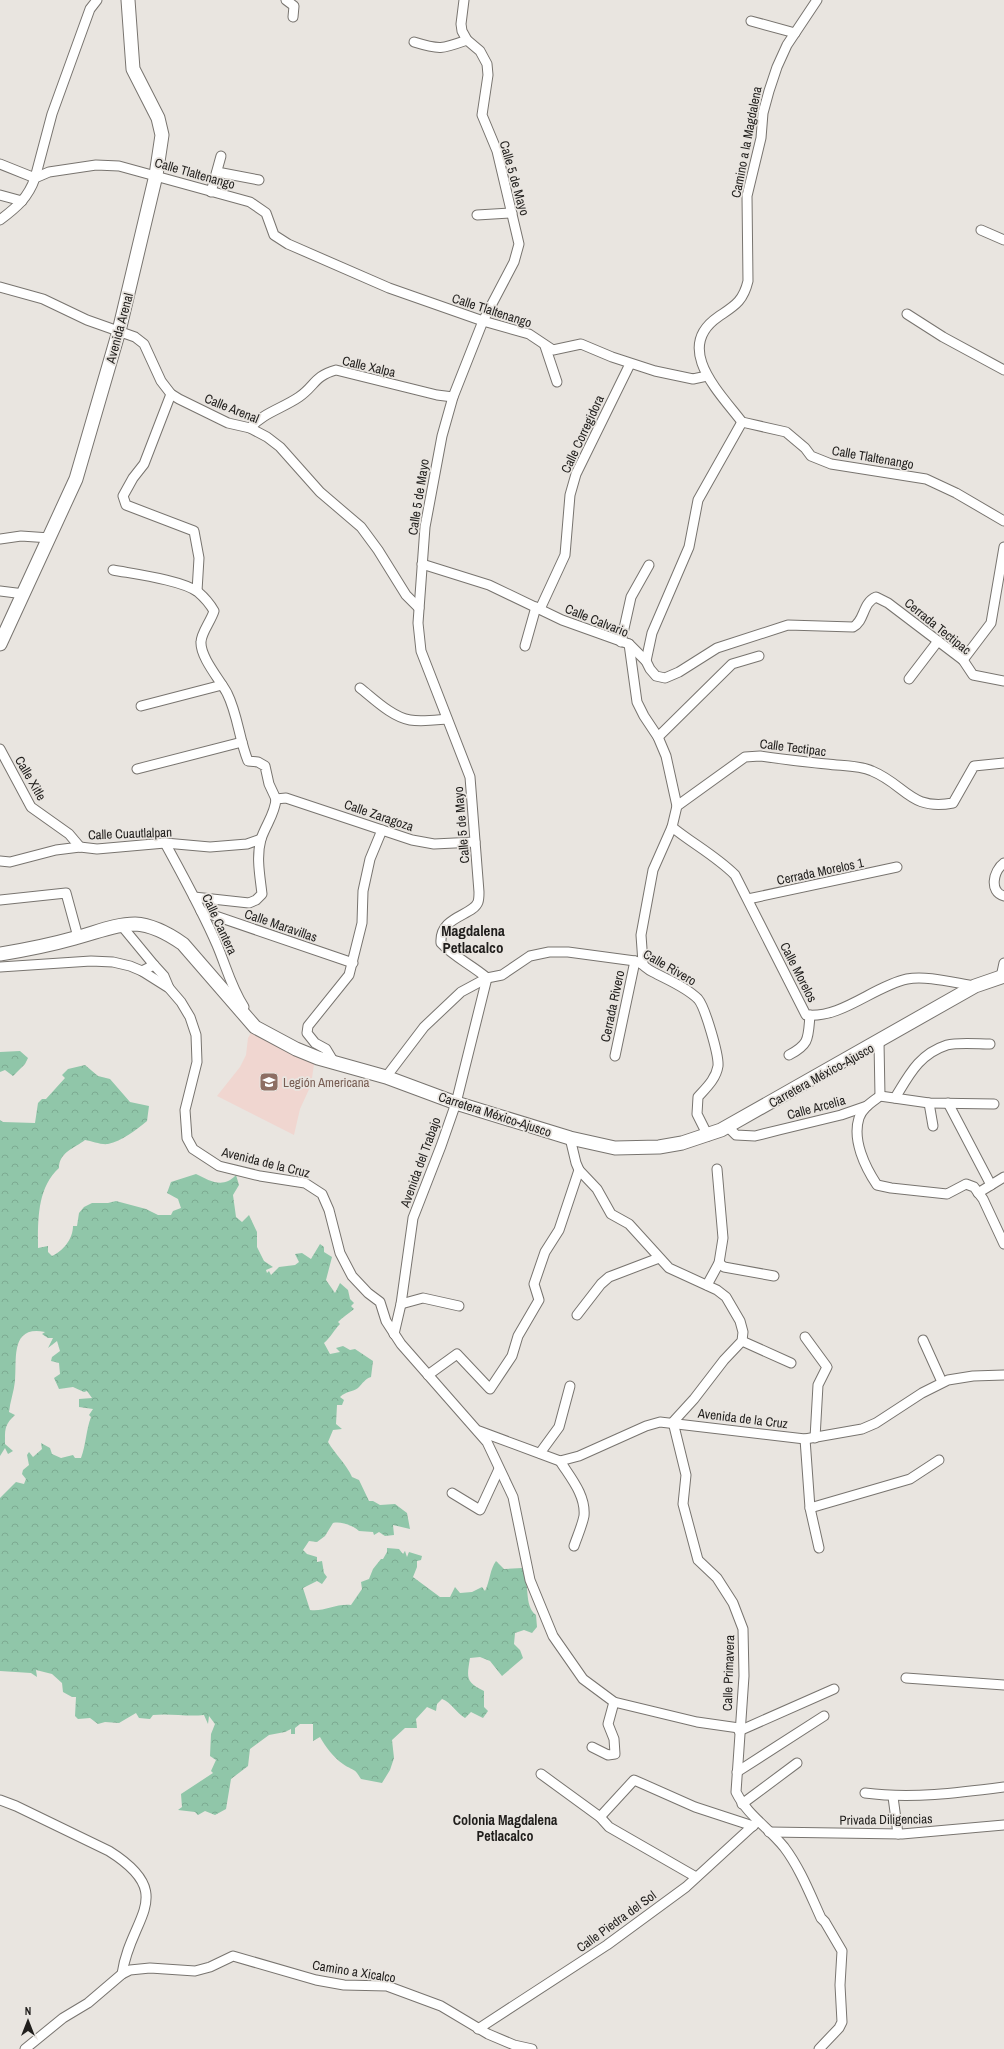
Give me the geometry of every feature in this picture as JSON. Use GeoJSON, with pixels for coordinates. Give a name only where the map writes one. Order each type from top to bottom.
{"type":"FeatureCollection","features":[{"type":"Feature","properties":{"kind":"main road","name":"Avenida Arenal"},"geometry":{"type":"LineString","coordinates":[[0,644],[76,480],[119,331],[156,175],[162,135],[158,118],[133,69],[128,0]]}},
{"type":"Feature","properties":{"kind":"main road","name":"Carretera México-Ajusco"},"geometry":{"type":"LineString","coordinates":[[0,954],[42,947],[121,925],[136,924],[150,927],[171,936],[183,944],[255,1027],[296,1049],[335,1064],[386,1077],[456,1103],[570,1138],[615,1148],[635,1149],[682,1143],[708,1136],[728,1127],[975,986],[1002,977]]}},
{"type":"Feature","properties":{"kind":"street"},"geometry":{"type":"LineString","coordinates":[[0,220],[14,209],[30,192],[52,114],[90,9],[97,0]]}},
{"type":"Feature","properties":{"kind":"street"},"geometry":{"type":"LineString","coordinates":[[286,0],[294,6],[293,17]]}},
{"type":"Feature","properties":{"kind":"street","name":"Calle 5 de Mayo"},"geometry":{"type":"LineString","coordinates":[[464,0],[461,24],[462,31],[467,40],[480,51],[487,64],[488,74],[482,115],[497,151],[519,244],[518,253],[483,321],[453,397],[442,436],[425,527],[418,622],[421,651],[470,777],[475,842],[478,902],[473,908],[451,921],[441,938],[441,943],[461,959],[474,966],[487,978]]}},
{"type":"Feature","properties":{"kind":"street","name":"Camino a la Magdalena"},"geometry":{"type":"LineString","coordinates":[[707,376],[699,353],[698,345],[702,335],[706,326],[713,320],[736,306],[746,288],[748,273],[747,196],[761,138],[764,113],[769,91],[777,67],[794,33],[817,0]]}},
{"type":"Feature","properties":{"kind":"street"},"geometry":{"type":"LineString","coordinates":[[751,21],[794,33]]}},
{"type":"Feature","properties":{"kind":"street"},"geometry":{"type":"LineString","coordinates":[[414,42],[436,48],[448,47],[467,40]]}},
{"type":"Feature","properties":{"kind":"street"},"geometry":{"type":"LineString","coordinates":[[211,192],[221,156]]}},
{"type":"Feature","properties":{"kind":"street"},"geometry":{"type":"LineString","coordinates":[[0,164],[35,178]]}},
{"type":"Feature","properties":{"kind":"street","name":"Calle Tlaltenango"},"geometry":{"type":"LineString","coordinates":[[35,178],[49,172],[96,165],[119,166],[250,202],[266,212],[274,235],[288,244],[389,288],[483,321],[529,334],[545,346]]}},
{"type":"Feature","properties":{"kind":"street"},"geometry":{"type":"LineString","coordinates":[[217,172],[258,180]]}},
{"type":"Feature","properties":{"kind":"street"},"geometry":{"type":"LineString","coordinates":[[0,195],[22,201]]}},
{"type":"Feature","properties":{"kind":"street"},"geometry":{"type":"LineString","coordinates":[[477,215],[512,213]]}},
{"type":"Feature","properties":{"kind":"street"},"geometry":{"type":"LineString","coordinates":[[980,230],[1004,240]]}},
{"type":"Feature","properties":{"kind":"street","name":"Calle Arenal"},"geometry":{"type":"LineString","coordinates":[[0,287],[43,299],[135,337],[144,344],[161,381],[171,394],[228,423],[250,428],[267,437],[280,447],[320,492],[361,527],[378,550],[406,595],[418,608]]}},
{"type":"Feature","properties":{"kind":"street"},"geometry":{"type":"LineString","coordinates":[[907,314],[943,337],[1004,370]]}},
{"type":"Feature","properties":{"kind":"street"},"geometry":{"type":"LineString","coordinates":[[545,346],[553,350],[581,344],[630,364],[679,377],[693,379],[707,376],[742,422],[698,500],[689,547],[654,627],[646,661],[625,643],[631,598],[649,565]]}},
{"type":"Feature","properties":{"kind":"street"},"geometry":{"type":"LineString","coordinates":[[545,346],[557,382]]}},
{"type":"Feature","properties":{"kind":"street","name":"Calle Corregidora"},"geometry":{"type":"LineString","coordinates":[[525,646],[538,608],[565,555],[570,495],[576,474],[630,364]]}},
{"type":"Feature","properties":{"kind":"street","name":"Calle Xalpa"},"geometry":{"type":"LineString","coordinates":[[250,428],[259,417],[285,406],[301,396],[324,374],[336,370],[437,395],[453,397]]}},
{"type":"Feature","properties":{"kind":"street"},"geometry":{"type":"LineString","coordinates":[[171,394],[144,464],[133,478],[123,496],[126,505],[194,531],[199,558],[197,591]]}},
{"type":"Feature","properties":{"kind":"street","name":"Calle Tlaltenango"},"geometry":{"type":"LineString","coordinates":[[742,422],[786,432],[805,448],[811,456],[831,464],[926,479],[956,493],[1004,521]]}},
{"type":"Feature","properties":{"kind":"street"},"geometry":{"type":"LineString","coordinates":[[0,539],[21,536],[50,538]]}},
{"type":"Feature","properties":{"kind":"street"},"geometry":{"type":"LineString","coordinates":[[963,660],[991,623],[1004,547]]}},
{"type":"Feature","properties":{"kind":"street","name":"Calle Calvario"},"geometry":{"type":"LineString","coordinates":[[422,564],[489,585],[562,620],[625,643],[637,702],[644,716],[658,737],[666,756],[677,806]]}},
{"type":"Feature","properties":{"kind":"street"},"geometry":{"type":"LineString","coordinates":[[113,570],[175,583],[197,591],[214,611],[211,622],[204,630],[200,642],[203,654],[222,685],[238,722],[248,761],[258,762],[265,766],[269,784],[276,799],[275,810],[261,839],[258,859],[262,894],[249,903],[194,897]]}},
{"type":"Feature","properties":{"kind":"street"},"geometry":{"type":"LineString","coordinates":[[0,591],[24,594]]}},
{"type":"Feature","properties":{"kind":"street","name":"Cerrada Tectipac"},"geometry":{"type":"LineString","coordinates":[[646,661],[656,676],[665,678],[679,672],[717,648],[788,625],[850,629],[856,626],[868,603],[876,597],[888,603],[963,660],[973,675],[1004,681]]}},
{"type":"Feature","properties":{"kind":"street"},"geometry":{"type":"LineString","coordinates":[[909,679],[938,641]]}},
{"type":"Feature","properties":{"kind":"street"},"geometry":{"type":"LineString","coordinates":[[658,737],[732,664],[759,656]]}},
{"type":"Feature","properties":{"kind":"street"},"geometry":{"type":"LineString","coordinates":[[141,706],[222,685]]}},
{"type":"Feature","properties":{"kind":"street"},"geometry":{"type":"LineString","coordinates":[[360,688],[389,710],[408,720],[432,721],[447,719]]}},
{"type":"Feature","properties":{"kind":"street"},"geometry":{"type":"LineString","coordinates":[[136,769],[242,742]]}},
{"type":"Feature","properties":{"kind":"street","name":"Calle Xitle"},"geometry":{"type":"LineString","coordinates":[[0,749],[31,807],[69,834],[80,847]]}},
{"type":"Feature","properties":{"kind":"street","name":"Calle Tectipac"},"geometry":{"type":"LineString","coordinates":[[677,806],[745,757],[752,755],[871,770],[888,780],[915,800],[930,805],[953,803],[974,766],[1004,763]]}},
{"type":"Feature","properties":{"kind":"street","name":"Calle Zaragoza"},"geometry":{"type":"LineString","coordinates":[[276,799],[286,798],[412,840],[434,844],[475,842]]}},
{"type":"Feature","properties":{"kind":"street"},"geometry":{"type":"LineString","coordinates":[[639,962],[653,870],[672,827],[677,806]]}},
{"type":"Feature","properties":{"kind":"street","name":"Calle Morelos"},"geometry":{"type":"LineString","coordinates":[[672,827],[696,846],[717,858],[735,875],[806,1015],[817,1016],[852,1004],[889,985],[908,979],[936,980],[975,986]]}},
{"type":"Feature","properties":{"kind":"street"},"geometry":{"type":"LineString","coordinates":[[335,1064],[326,1049],[315,1043],[307,1033],[308,1026],[346,980],[353,963],[362,923],[363,891],[370,858],[382,830]]}},
{"type":"Feature","properties":{"kind":"street","name":"Calle Cuautlalpan"},"geometry":{"type":"LineString","coordinates":[[0,861],[10,862],[56,850],[80,847],[97,849],[165,843],[210,847],[247,844],[261,839]]}},
{"type":"Feature","properties":{"kind":"street","name":"Calle Cantera"},"geometry":{"type":"LineString","coordinates":[[165,843],[201,911],[226,967],[233,990],[246,1010],[247,1018]]}},
{"type":"Feature","properties":{"kind":"street"},"geometry":{"type":"LineString","coordinates":[[1004,863],[1000,866],[993,885],[994,891],[998,895],[1004,896]]}},
{"type":"Feature","properties":{"kind":"street","name":"Cerrada Morelos 1"},"geometry":{"type":"LineString","coordinates":[[748,899],[897,867]]}},
{"type":"Feature","properties":{"kind":"street"},"geometry":{"type":"LineString","coordinates":[[0,900],[10,897],[66,893],[78,937]]}},
{"type":"Feature","properties":{"kind":"street","name":"Calle Maravillas"},"geometry":{"type":"LineString","coordinates":[[201,911],[353,963]]}},
{"type":"Feature","properties":{"kind":"street"},"geometry":{"type":"LineString","coordinates":[[121,925],[164,976],[168,988]]}},
{"type":"Feature","properties":{"kind":"street","name":"Calle Rivero"},"geometry":{"type":"LineString","coordinates":[[386,1077],[435,1016],[461,992],[487,978],[502,975],[530,956],[550,952],[568,952],[639,962],[651,971],[690,992],[700,1000],[707,1017],[718,1066],[712,1082],[698,1097],[697,1114],[708,1136]]}},
{"type":"Feature","properties":{"kind":"street","name":"Avenida de la Cruz"},"geometry":{"type":"LineString","coordinates":[[0,966],[91,961],[113,962],[130,966],[168,988],[181,1002],[190,1017],[196,1035],[197,1062],[185,1110],[186,1138],[193,1149],[219,1166],[260,1176],[304,1184],[322,1194],[329,1210],[340,1253],[352,1276],[368,1293],[380,1302],[386,1321],[394,1334],[487,1442],[513,1497],[530,1580],[553,1636],[583,1679],[614,1702],[697,1722],[739,1730]]}},
{"type":"Feature","properties":{"kind":"street","name":"Cerrada Rivero"},"geometry":{"type":"LineString","coordinates":[[615,1056],[639,962]]}},
{"type":"Feature","properties":{"kind":"street"},"geometry":{"type":"LineString","coordinates":[[1002,977],[1004,963]]}},
{"type":"Feature","properties":{"kind":"street"},"geometry":{"type":"LineString","coordinates":[[142,972],[154,965]]}},
{"type":"Feature","properties":{"kind":"street","name":"Avenida del Trabajo"},"geometry":{"type":"LineString","coordinates":[[394,1334],[401,1304],[413,1218],[456,1103],[487,978]]}},
{"type":"Feature","properties":{"kind":"street"},"geometry":{"type":"LineString","coordinates":[[789,1055],[800,1048],[807,1041],[810,1015]]}},
{"type":"Feature","properties":{"kind":"street"},"geometry":{"type":"LineString","coordinates":[[879,1042],[880,1096],[929,1103],[994,1104]]}},
{"type":"Feature","properties":{"kind":"street"},"geometry":{"type":"LineString","coordinates":[[895,1098],[914,1067],[923,1057],[948,1044],[990,1044]]}},
{"type":"Feature","properties":{"kind":"street","name":"Calle Arcelia"},"geometry":{"type":"LineString","coordinates":[[880,1096],[867,1106],[859,1117],[857,1129],[858,1143],[870,1174],[877,1185],[947,1194],[966,1184],[974,1187],[978,1193]]}},
{"type":"Feature","properties":{"kind":"street"},"geometry":{"type":"LineString","coordinates":[[929,1103],[933,1126]]}},
{"type":"Feature","properties":{"kind":"street"},"geometry":{"type":"LineString","coordinates":[[948,1103],[990,1185]]}},
{"type":"Feature","properties":{"kind":"street","name":"Calle Arcelia"},"geometry":{"type":"LineString","coordinates":[[728,1127],[736,1135],[754,1136],[841,1115],[867,1106]]}},
{"type":"Feature","properties":{"kind":"street"},"geometry":{"type":"LineString","coordinates":[[570,1138],[579,1170],[597,1189],[611,1214],[629,1224],[669,1268],[726,1297],[734,1309],[743,1332],[742,1341],[724,1360],[694,1399],[673,1422]]}},
{"type":"Feature","properties":{"kind":"street"},"geometry":{"type":"LineString","coordinates":[[707,1286],[719,1264],[723,1238],[717,1169]]}},
{"type":"Feature","properties":{"kind":"street"},"geometry":{"type":"LineString","coordinates":[[428,1375],[457,1354],[490,1389],[512,1356],[518,1336],[539,1300],[534,1284],[545,1252],[559,1230],[579,1170]]}},
{"type":"Feature","properties":{"kind":"street"},"geometry":{"type":"LineString","coordinates":[[1004,1176],[978,1193],[1004,1244]]}},
{"type":"Feature","properties":{"kind":"street"},"geometry":{"type":"LineString","coordinates":[[577,1315],[601,1284],[609,1278],[660,1258]]}},
{"type":"Feature","properties":{"kind":"street"},"geometry":{"type":"LineString","coordinates":[[719,1264],[774,1276]]}},
{"type":"Feature","properties":{"kind":"street"},"geometry":{"type":"LineString","coordinates":[[401,1304],[424,1298],[459,1306]]}},
{"type":"Feature","properties":{"kind":"street"},"geometry":{"type":"LineString","coordinates":[[804,1337],[827,1367],[818,1385],[815,1438]]}},
{"type":"Feature","properties":{"kind":"street"},"geometry":{"type":"LineString","coordinates":[[923,1340],[942,1382]]}},
{"type":"Feature","properties":{"kind":"street"},"geometry":{"type":"LineString","coordinates":[[742,1341],[791,1362]]}},
{"type":"Feature","properties":{"kind":"street","name":"Avenida de la Cruz"},"geometry":{"type":"LineString","coordinates":[[477,1431],[560,1461],[579,1456],[646,1426],[660,1422],[673,1422],[805,1439],[815,1438],[862,1429],[876,1423],[922,1393],[942,1382],[973,1376],[1004,1374]]}},
{"type":"Feature","properties":{"kind":"street"},"geometry":{"type":"LineString","coordinates":[[540,1453],[559,1427],[570,1386]]}},
{"type":"Feature","properties":{"kind":"street","name":"Calle Primavera"},"geometry":{"type":"LineString","coordinates":[[673,1422],[686,1475],[683,1504],[693,1547],[698,1560],[717,1578],[733,1603],[743,1629],[744,1676],[739,1730],[736,1792],[755,1823],[769,1832],[785,1849],[803,1875],[821,1918],[825,1922],[842,1951],[840,1985],[842,2022],[839,2028],[819,2049]]}},
{"type":"Feature","properties":{"kind":"street"},"geometry":{"type":"LineString","coordinates":[[805,1439],[810,1508],[819,1548]]}},
{"type":"Feature","properties":{"kind":"street"},"geometry":{"type":"LineString","coordinates":[[810,1508],[910,1479],[939,1460]]}},
{"type":"Feature","properties":{"kind":"street"},"geometry":{"type":"LineString","coordinates":[[560,1461],[580,1493],[583,1504],[584,1516],[574,1546]]}},
{"type":"Feature","properties":{"kind":"street"},"geometry":{"type":"LineString","coordinates":[[452,1493],[480,1510],[499,1469]]}},
{"type":"Feature","properties":{"kind":"street"},"geometry":{"type":"LineString","coordinates":[[906,1678],[1004,1685]]}},
{"type":"Feature","properties":{"kind":"street"},"geometry":{"type":"LineString","coordinates":[[739,1730],[834,1689]]}},
{"type":"Feature","properties":{"kind":"street"},"geometry":{"type":"LineString","coordinates":[[592,1747],[608,1756],[615,1754],[614,1739],[608,1724],[614,1702]]}},
{"type":"Feature","properties":{"kind":"street"},"geometry":{"type":"LineString","coordinates":[[737,1772],[824,1716]]}},
{"type":"Feature","properties":{"kind":"street"},"geometry":{"type":"LineString","coordinates":[[742,1804],[797,1763]]}},
{"type":"Feature","properties":{"kind":"street"},"geometry":{"type":"LineString","coordinates":[[541,1774],[600,1817],[608,1827],[696,1877]]}},
{"type":"Feature","properties":{"kind":"street"},"geometry":{"type":"LineString","coordinates":[[600,1817],[634,1780],[694,1807],[755,1823]]}},
{"type":"Feature","properties":{"kind":"street"},"geometry":{"type":"LineString","coordinates":[[865,1793],[893,1797],[1004,1788]]}},
{"type":"Feature","properties":{"kind":"street"},"geometry":{"type":"LineString","coordinates":[[893,1797],[898,1834]]}},
{"type":"Feature","properties":{"kind":"street"},"geometry":{"type":"LineString","coordinates":[[0,1800],[16,1806],[110,1851],[130,1866],[138,1875],[146,1891],[147,1902],[124,1960],[122,1974],[88,2003],[63,2018],[25,2049]]}},
{"type":"Feature","properties":{"kind":"street","name":"Calle Piedra del Sol"},"geometry":{"type":"LineString","coordinates":[[478,2029],[607,1945],[696,1877],[755,1823]]}},
{"type":"Feature","properties":{"kind":"street","name":"Privada Diligencias"},"geometry":{"type":"LineString","coordinates":[[769,1832],[898,1834],[1004,1825]]}},
{"type":"Feature","properties":{"kind":"street","name":"Camino a Xicalco"},"geometry":{"type":"LineString","coordinates":[[122,1974],[130,1970],[150,1968],[195,1971],[210,1967],[233,1956],[316,1980],[344,1985],[386,1986],[441,2006],[478,2029],[514,2045],[532,2049]]}},
{"type":"Feature","properties":{"kind":"shaded area","name":"Legión Americana"},"geometry":{"type":"Polygon","coordinates":[[[251,1033],[314,1064],[311,1085],[300,1109],[294,1135],[217,1096],[240,1067],[246,1055],[248,1038],[251,1033]]]}},
{"type":"Feature","properties":{"kind":"green space"},"geometry":{"type":"Polygon","coordinates":[[[20,1051],[28,1058],[25,1064],[13,1076],[5,1070],[0,1072],[0,1052],[20,1051]]]}},
{"type":"Feature","properties":{"kind":"green space"},"geometry":{"type":"Polygon","coordinates":[[[85,1065],[98,1076],[110,1079],[130,1102],[149,1106],[147,1121],[129,1135],[113,1143],[102,1144],[85,1140],[65,1154],[59,1168],[46,1185],[40,1205],[38,1248],[48,1246],[48,1252],[52,1256],[60,1251],[67,1244],[73,1231],[73,1226],[77,1226],[79,1213],[84,1207],[92,1203],[108,1203],[116,1201],[146,1209],[158,1215],[171,1215],[173,1211],[181,1208],[178,1199],[167,1193],[171,1182],[196,1174],[211,1181],[221,1183],[226,1182],[236,1175],[239,1185],[233,1195],[236,1217],[242,1222],[249,1215],[257,1232],[257,1247],[264,1261],[273,1267],[266,1270],[267,1273],[269,1271],[271,1275],[279,1267],[295,1265],[299,1262],[295,1254],[302,1253],[311,1259],[320,1244],[324,1247],[324,1252],[332,1257],[326,1280],[335,1293],[340,1283],[348,1290],[350,1299],[354,1303],[351,1306],[354,1309],[338,1322],[340,1324],[324,1343],[330,1354],[340,1352],[336,1348],[343,1346],[350,1350],[355,1349],[373,1361],[371,1377],[358,1388],[340,1397],[344,1400],[342,1405],[337,1405],[336,1424],[342,1429],[333,1430],[328,1442],[352,1477],[359,1480],[369,1501],[373,1501],[380,1505],[395,1504],[407,1513],[410,1529],[393,1525],[394,1535],[385,1536],[379,1532],[374,1535],[373,1532],[359,1531],[347,1524],[333,1523],[325,1536],[317,1542],[309,1541],[303,1550],[307,1554],[317,1557],[317,1562],[322,1561],[324,1573],[327,1577],[322,1584],[317,1581],[303,1588],[310,1610],[320,1610],[341,1605],[351,1605],[362,1589],[361,1582],[369,1579],[373,1569],[381,1559],[383,1559],[387,1552],[387,1548],[399,1549],[403,1554],[405,1551],[407,1557],[409,1552],[422,1556],[421,1560],[417,1561],[417,1567],[413,1577],[440,1597],[450,1597],[455,1587],[460,1593],[472,1592],[482,1587],[485,1591],[492,1568],[496,1561],[504,1569],[522,1568],[525,1574],[528,1600],[532,1611],[536,1615],[537,1627],[532,1633],[524,1630],[515,1633],[514,1644],[520,1650],[523,1658],[502,1676],[490,1661],[480,1657],[470,1658],[468,1674],[470,1682],[484,1691],[484,1707],[488,1711],[483,1718],[471,1712],[465,1718],[442,1699],[437,1704],[436,1711],[427,1707],[416,1719],[417,1728],[405,1728],[392,1740],[394,1758],[390,1770],[382,1783],[361,1779],[355,1771],[336,1759],[320,1737],[313,1741],[313,1724],[300,1724],[295,1728],[295,1734],[291,1734],[291,1729],[285,1732],[269,1735],[250,1749],[248,1766],[231,1779],[226,1809],[215,1815],[205,1811],[198,1815],[195,1812],[178,1810],[182,1807],[181,1794],[213,1773],[211,1771],[216,1760],[210,1756],[211,1734],[215,1724],[209,1716],[208,1724],[204,1715],[153,1715],[150,1719],[139,1718],[136,1713],[119,1723],[105,1722],[98,1724],[90,1718],[78,1719],[75,1716],[76,1697],[72,1697],[63,1692],[62,1683],[52,1674],[36,1670],[37,1677],[31,1673],[0,1671],[0,1498],[16,1482],[24,1484],[26,1479],[22,1474],[23,1470],[29,1465],[27,1455],[29,1452],[33,1457],[42,1449],[41,1443],[50,1448],[52,1454],[61,1458],[73,1455],[75,1458],[81,1458],[91,1417],[89,1415],[93,1409],[79,1407],[79,1399],[92,1398],[87,1391],[84,1392],[73,1387],[59,1389],[54,1378],[60,1374],[59,1363],[51,1361],[52,1357],[60,1351],[57,1341],[48,1348],[53,1338],[48,1338],[42,1334],[45,1332],[34,1331],[26,1334],[21,1339],[16,1354],[15,1381],[9,1412],[15,1415],[7,1425],[5,1431],[5,1444],[13,1451],[8,1454],[5,1448],[0,1456],[0,1120],[3,1122],[35,1123],[38,1103],[42,1099],[46,1099],[65,1078],[62,1075],[68,1069],[85,1065]]]}},
{"type":"Feature","properties":{"kind":"place","name":"Legión Americana"},"geometry":{"type":"Point","coordinates":[269,1082]}},
{"type":"Feature","properties":{"kind":"district","name":"Magdalena Petlacalco"},"geometry":{"type":"Point","coordinates":[473,940]}},
{"type":"Feature","properties":{"kind":"district","name":"Colonia Magdalena Petlacalco"},"geometry":{"type":"Point","coordinates":[505,1828]}}]}
